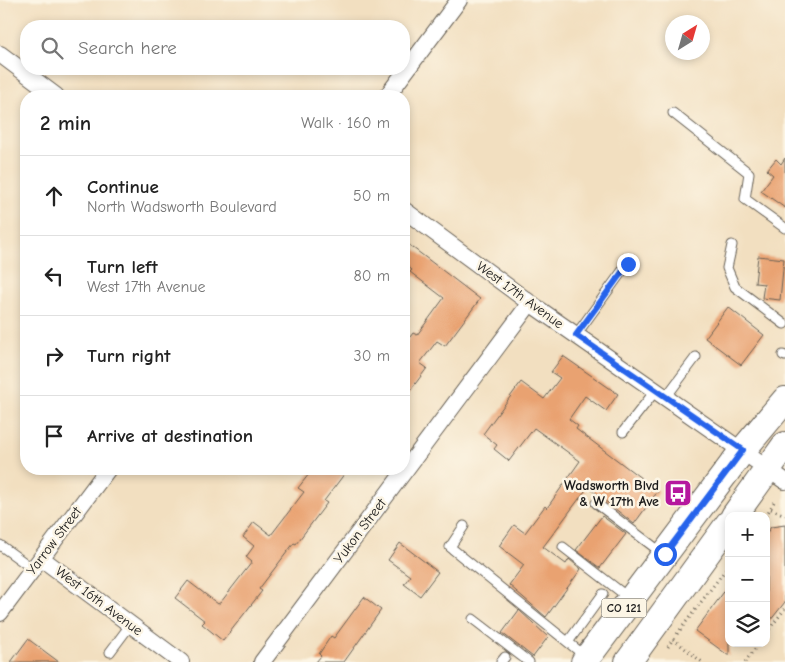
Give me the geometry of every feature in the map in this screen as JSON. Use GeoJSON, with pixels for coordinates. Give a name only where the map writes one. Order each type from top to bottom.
{"type":"FeatureCollection","features":[{"type":"Feature","properties":{"kind":"main road","name":"CO 121"},"geometry":{"type":"LineString","coordinates":[[580,654],[631,600],[743,450],[785,400]]}},
{"type":"Feature","properties":{"kind":"main road"},"geometry":{"type":"LineString","coordinates":[[738,512],[777,475],[785,445]]}},
{"type":"Feature","properties":{"kind":"main road","name":"CO 121"},"geometry":{"type":"LineString","coordinates":[[628,662],[725,529]]}},
{"type":"Feature","properties":{"kind":"street"},"geometry":{"type":"LineString","coordinates":[[410,65],[459,0]]}},
{"type":"Feature","properties":{"kind":"street"},"geometry":{"type":"LineString","coordinates":[[0,54],[20,69]]}},
{"type":"Feature","properties":{"kind":"street"},"geometry":{"type":"LineString","coordinates":[[28,75],[48,90]]}},
{"type":"Feature","properties":{"kind":"street"},"geometry":{"type":"LineString","coordinates":[[392,90],[403,75]]}},
{"type":"Feature","properties":{"kind":"street","name":"West 17th Avenue"},"geometry":{"type":"LineString","coordinates":[[410,214],[530,303],[777,475]]}},
{"type":"Feature","properties":{"kind":"street","name":"Yukon Street"},"geometry":{"type":"LineString","coordinates":[[410,464],[530,303]]}},
{"type":"Feature","properties":{"kind":"street","name":"Yarrow Street"},"geometry":{"type":"LineString","coordinates":[[0,613],[103,475]]}},
{"type":"Feature","properties":{"kind":"street","name":"Yukon Street"},"geometry":{"type":"LineString","coordinates":[[262,662],[402,475]]}},
{"type":"Feature","properties":{"kind":"street","name":"West 16th Avenue"},"geometry":{"type":"LineString","coordinates":[[37,563],[131,624],[181,662]]}},
{"type":"Feature","properties":{"kind":"lane"},"geometry":{"type":"LineString","coordinates":[[673,113],[749,172],[745,199],[785,228]]}},
{"type":"Feature","properties":{"kind":"lane"},"geometry":{"type":"LineString","coordinates":[[732,244],[727,268],[735,287],[785,323]]}},
{"type":"Feature","properties":{"kind":"lane"},"geometry":{"type":"LineString","coordinates":[[576,335],[628,264]]}},
{"type":"Feature","properties":{"kind":"lane"},"geometry":{"type":"LineString","coordinates":[[623,432],[696,358]]}},
{"type":"Feature","properties":{"kind":"lane"},"geometry":{"type":"LineString","coordinates":[[596,503],[665,554]]}},
{"type":"Feature","properties":{"kind":"lane"},"geometry":{"type":"LineString","coordinates":[[464,526],[450,547],[580,654],[603,594]]}},
{"type":"Feature","properties":{"kind":"lane"},"geometry":{"type":"LineString","coordinates":[[0,544],[37,563]]}},
{"type":"Feature","properties":{"kind":"lane"},"geometry":{"type":"LineString","coordinates":[[563,548],[631,600]]}},
{"type":"Feature","properties":{"kind":"lane"},"geometry":{"type":"LineString","coordinates":[[473,619],[529,662]]}},
{"type":"Feature","properties":{"kind":"lane"},"geometry":{"type":"LineString","coordinates":[[110,652],[131,624]]}},
{"type":"Feature","properties":{"kind":"path"},"geometry":{"type":"LineString","coordinates":[[769,512],[774,502]]}},
{"type":"Feature","properties":{"kind":"path"},"geometry":{"type":"LineString","coordinates":[[771,509],[785,515]]}},
{"type":"Feature","properties":{"kind":"path"},"geometry":{"type":"LineString","coordinates":[[668,647],[725,570]]}},
{"type":"Feature","properties":{"kind":"path"},"geometry":{"type":"LineString","coordinates":[[770,628],[785,608]]}},
{"type":"Feature","properties":{"kind":"path"},"geometry":{"type":"LineString","coordinates":[[673,639],[702,662]]}},
{"type":"Feature","properties":{"kind":"path"},"geometry":{"type":"LineString","coordinates":[[744,662],[756,647]]}},
{"type":"Feature","properties":{"kind":"building"},"geometry":{"type":"Polygon","coordinates":[[[785,158],[785,208],[761,191],[773,175],[767,170],[776,159],[781,164],[785,158]]]}},
{"type":"Feature","properties":{"kind":"building"},"geometry":{"type":"Polygon","coordinates":[[[410,246],[480,299],[445,346],[437,341],[420,363],[427,368],[410,391],[410,337],[413,333],[417,335],[444,298],[410,272],[412,270],[410,268],[410,246]]]}},
{"type":"Feature","properties":{"kind":"building"},"geometry":{"type":"Polygon","coordinates":[[[758,256],[784,259],[780,300],[762,298],[764,284],[755,283],[758,256]]]}},
{"type":"Feature","properties":{"kind":"building"},"geometry":{"type":"Polygon","coordinates":[[[728,307],[764,335],[741,365],[705,338],[728,307]]]}},
{"type":"Feature","properties":{"kind":"building"},"geometry":{"type":"Polygon","coordinates":[[[563,356],[618,394],[606,411],[585,396],[569,419],[578,426],[576,429],[658,491],[634,524],[588,487],[543,547],[566,564],[569,559],[581,569],[546,617],[509,585],[524,565],[499,546],[514,525],[525,533],[545,506],[547,508],[580,461],[534,428],[509,461],[494,449],[497,445],[483,434],[521,382],[544,399],[560,378],[551,372],[563,356]]]}},
{"type":"Feature","properties":{"kind":"building"},"geometry":{"type":"Polygon","coordinates":[[[308,475],[344,475],[324,501],[327,503],[259,589],[262,591],[223,641],[202,624],[205,621],[175,598],[188,581],[218,604],[221,602],[252,562],[246,557],[254,546],[243,537],[254,522],[271,535],[304,492],[298,488],[308,475]]]}},
{"type":"Feature","properties":{"kind":"building"},"geometry":{"type":"Polygon","coordinates":[[[602,516],[626,534],[600,568],[576,550],[602,516]]]}},
{"type":"Feature","properties":{"kind":"building"},"geometry":{"type":"Polygon","coordinates":[[[785,525],[785,602],[770,621],[770,528],[785,525]]]}},
{"type":"Feature","properties":{"kind":"building"},"geometry":{"type":"Polygon","coordinates":[[[400,543],[438,572],[420,596],[404,584],[410,576],[388,560],[400,543]]]}},
{"type":"Feature","properties":{"kind":"building"},"geometry":{"type":"Polygon","coordinates":[[[725,590],[725,647],[729,647],[729,656],[695,631],[725,590]]]}},
{"type":"Feature","properties":{"kind":"building"},"geometry":{"type":"Polygon","coordinates":[[[364,597],[381,610],[344,662],[316,662],[331,636],[334,638],[364,597]]]}},
{"type":"Feature","properties":{"kind":"building"},"geometry":{"type":"Polygon","coordinates":[[[519,610],[548,637],[533,657],[502,633],[519,610]]]}},
{"type":"Feature","properties":{"kind":"building"},"geometry":{"type":"Polygon","coordinates":[[[28,639],[59,662],[11,662],[28,639]]]}},
{"type":"Feature","properties":{"kind":"place","name":"Wadsworth Blvd & W 17th Ave"},"geometry":{"type":"Point","coordinates":[678,493]}},
{"type":"Feature","properties":{"kind":"route"},"geometry":{"type":"LineString","coordinates":[[628,264],[576,335],[743,450],[665,554]]}}]}
